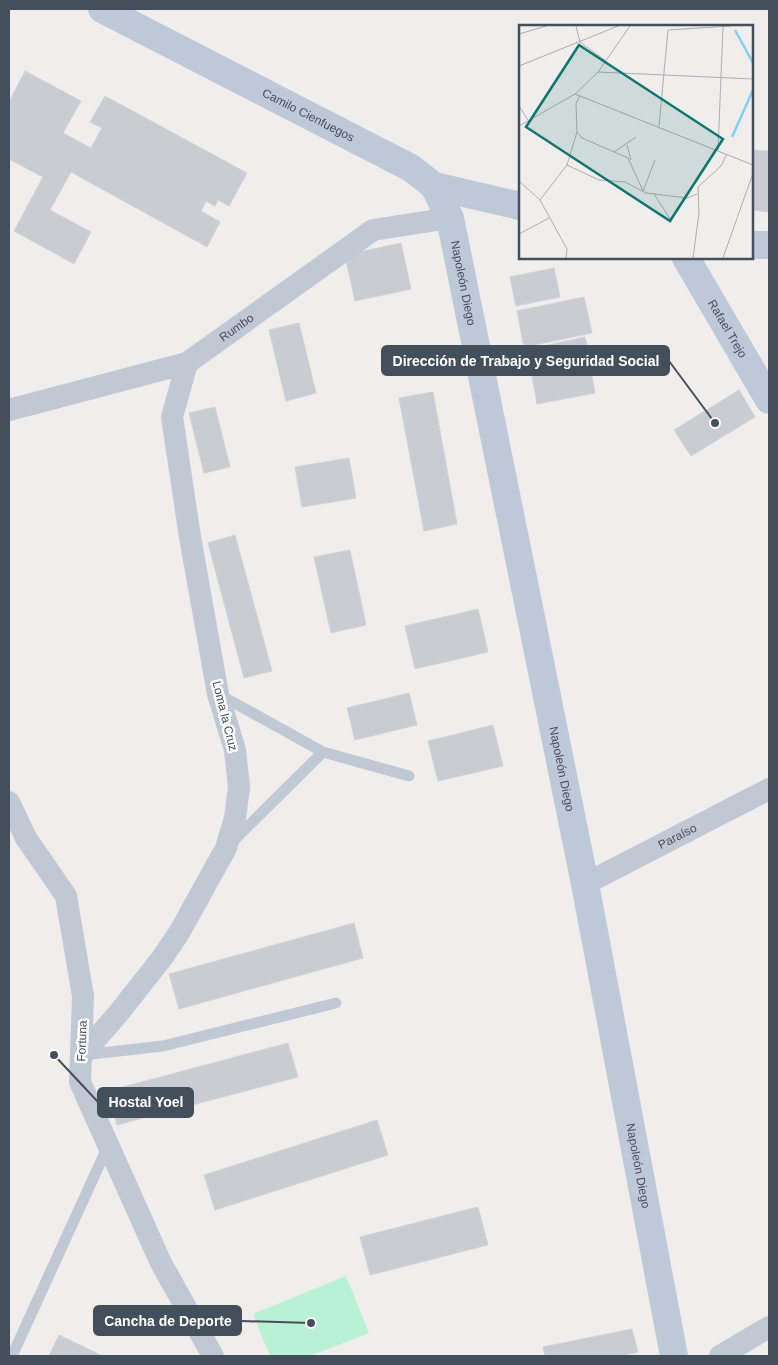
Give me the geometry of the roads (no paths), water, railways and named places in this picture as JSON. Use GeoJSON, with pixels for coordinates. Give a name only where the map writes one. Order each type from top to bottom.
{"type":"FeatureCollection","features":[{"type":"Feature","properties":{"kind":"main road","name":"Camilo Cienfuegos"},"geometry":{"type":"LineString","coordinates":[[102,9],[411,168],[434,186],[519,206]]}},
{"type":"Feature","properties":{"kind":"main road","name":"Napoleón Diego"},"geometry":{"type":"LineString","coordinates":[[434,186],[450,218],[584,884],[674,1356]]}},
{"type":"Feature","properties":{"kind":"main road"},"geometry":{"type":"LineString","coordinates":[[753,245],[769,245]]}},
{"type":"Feature","properties":{"kind":"main road","name":"Rafael Trejo"},"geometry":{"type":"LineString","coordinates":[[687,259],[769,400]]}},
{"type":"Feature","properties":{"kind":"street","name":"Rumbo"},"geometry":{"type":"LineString","coordinates":[[9,410],[187,363],[373,230],[450,218]]}},
{"type":"Feature","properties":{"kind":"street","name":"Loma la Cruz"},"geometry":{"type":"LineString","coordinates":[[81,1056],[162,958],[194,908],[226,848],[236,818],[239,787],[235,750],[218,694],[190,537],[172,417],[187,363]]}},
{"type":"Feature","properties":{"kind":"street","name":"Paraíso"},"geometry":{"type":"LineString","coordinates":[[584,884],[769,789]]}},
{"type":"Feature","properties":{"kind":"street","name":"Fortuna"},"geometry":{"type":"LineString","coordinates":[[9,802],[26,838],[66,896],[83,996],[80,1082],[161,1263],[213,1356]]}},
{"type":"Feature","properties":{"kind":"street"},"geometry":{"type":"LineString","coordinates":[[720,1356],[769,1327]]}},
{"type":"Feature","properties":{"kind":"lane"},"geometry":{"type":"LineString","coordinates":[[218,694],[323,752],[409,776]]}},
{"type":"Feature","properties":{"kind":"lane"},"geometry":{"type":"LineString","coordinates":[[226,848],[323,752]]}},
{"type":"Feature","properties":{"kind":"lane"},"geometry":{"type":"LineString","coordinates":[[81,1056],[163,1046],[336,1003]]}},
{"type":"Feature","properties":{"kind":"lane"},"geometry":{"type":"LineString","coordinates":[[12,1356],[109,1144]]}},
{"type":"Feature","properties":{"kind":"place","name":"Dirección de Trabajo y Seguridad Social"},"geometry":{"type":"Point","coordinates":[715,423]}},
{"type":"Feature","properties":{"kind":"place","name":"Hostal Yoel"},"geometry":{"type":"Point","coordinates":[54,1055]}},
{"type":"Feature","properties":{"kind":"place","name":"Cancha de Deporte"},"geometry":{"type":"Point","coordinates":[311,1323]}}]}
